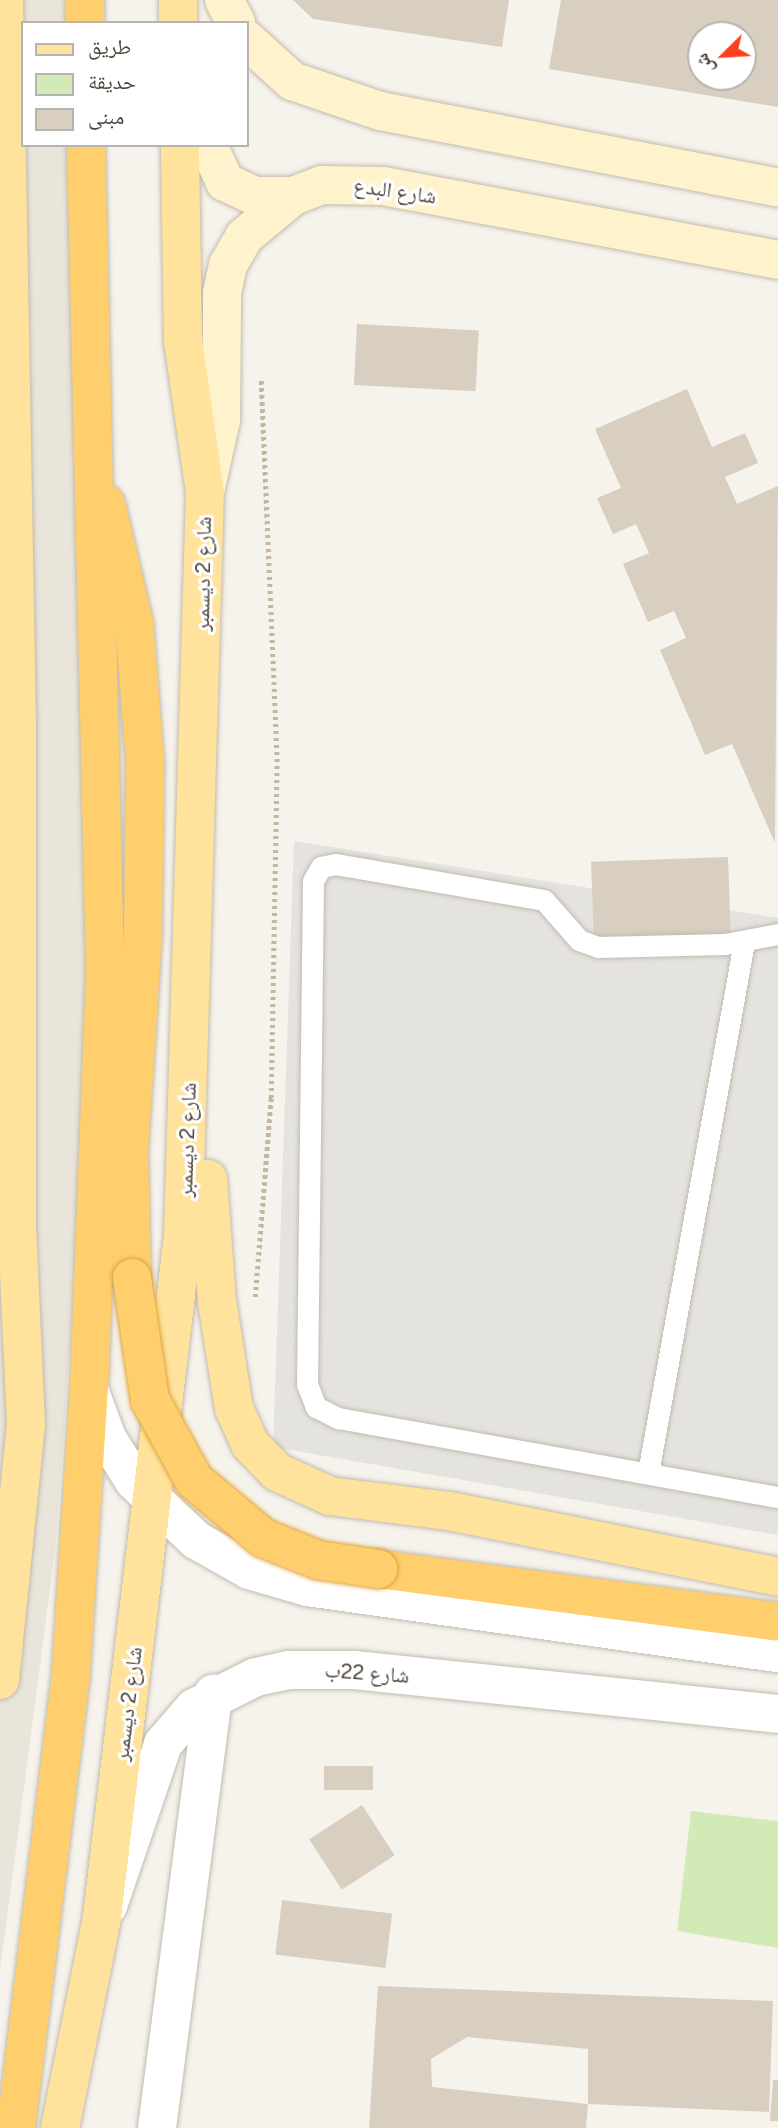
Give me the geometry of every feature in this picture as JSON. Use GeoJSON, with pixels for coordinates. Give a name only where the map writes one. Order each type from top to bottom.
{"type":"FeatureCollection","features":[{"type":"Feature","properties":{"kind":"highway"},"geometry":{"type":"LineString","coordinates":[[85,0],[85,21]]}},
{"type":"Feature","properties":{"kind":"highway"},"geometry":{"type":"LineString","coordinates":[[16,2128],[71,1672],[89,1389],[107,882],[90,458],[86,147]]}},
{"type":"Feature","properties":{"kind":"highway"},"geometry":{"type":"LineString","coordinates":[[90,458],[109,512],[134,622],[145,762],[144,934],[129,1150],[132,1278],[150,1401],[194,1480],[263,1538],[318,1560],[778,1622]]}},
{"type":"Feature","properties":{"kind":"main road"},"geometry":{"type":"LineString","coordinates":[[0,1680],[26,1425],[9,1171],[9,716],[2,51],[4,0]]}},
{"type":"Feature","properties":{"kind":"main road"},"geometry":{"type":"LineString","coordinates":[[178,0],[178,21]]}},
{"type":"Feature","properties":{"kind":"main road"},"geometry":{"type":"LineString","coordinates":[[224,0],[235,21]]}},
{"type":"Feature","properties":{"kind":"main road"},"geometry":{"type":"LineString","coordinates":[[248,41],[292,80]]}},
{"type":"Feature","properties":{"kind":"main road"},"geometry":{"type":"LineString","coordinates":[[248,79],[256,74],[292,80],[380,111],[778,187]]}},
{"type":"Feature","properties":{"kind":"main road","name":"شارع 2 ديسمبر"},"geometry":{"type":"LineString","coordinates":[[60,2128],[102,1917],[183,1236],[191,1060],[205,492],[183,342],[180,147]]}},
{"type":"Feature","properties":{"kind":"main road"},"geometry":{"type":"LineString","coordinates":[[209,147],[225,182],[255,196],[293,196]]}},
{"type":"Feature","properties":{"kind":"main road","name":"شارع البدع"},"geometry":{"type":"LineString","coordinates":[[205,492],[220,420],[222,293],[228,265],[244,237],[293,196],[322,185],[373,185],[778,260]]}},
{"type":"Feature","properties":{"kind":"main road"},"geometry":{"type":"LineString","coordinates":[[191,1060],[206,1140],[212,1256],[230,1388],[240,1426],[265,1462],[294,1483],[330,1496],[449,1511],[778,1577]]}},
{"type":"Feature","properties":{"kind":"street"},"geometry":{"type":"LineString","coordinates":[[89,1389],[113,1449],[152,1500],[222,1556],[307,1587],[778,1653]]}},
{"type":"Feature","properties":{"kind":"street","name":"شارع 22ب"},"geometry":{"type":"LineString","coordinates":[[102,1917],[126,1867],[163,1744],[214,1694],[256,1677],[321,1668],[778,1714]]}},
{"type":"Feature","properties":{"kind":"street"},"geometry":{"type":"LineString","coordinates":[[157,2128],[214,1694]]}},
{"type":"Feature","properties":{"kind":"lane"},"geometry":{"type":"LineString","coordinates":[[778,934],[744,942],[598,947],[579,940],[544,900],[336,864],[321,867],[313,881],[309,1397],[326,1415],[338,1418],[778,1497]]}},
{"type":"Feature","properties":{"kind":"lane"},"geometry":{"type":"LineString","coordinates":[[648,1473],[744,942]]}},
{"type":"Feature","properties":{"kind":"path"},"geometry":{"type":"LineString","coordinates":[[253,1303],[271,1098],[276,916],[273,593],[260,373]]}},
{"type":"Feature","properties":{"kind":"shaded area"},"geometry":{"type":"Polygon","coordinates":[[[0,0],[90,0],[90,21],[21,21],[21,147],[92,147],[100,924],[55,1551],[0,1971],[0,0]]]}},
{"type":"Feature","properties":{"kind":"shaded area"},"geometry":{"type":"Polygon","coordinates":[[[294,841],[778,918],[778,1535],[273,1447],[294,841]]]}},
{"type":"Feature","properties":{"kind":"green space"},"geometry":{"type":"Polygon","coordinates":[[[691,1811],[778,1821],[778,1948],[677,1931],[691,1811]]]}},
{"type":"Feature","properties":{"kind":"building"},"geometry":{"type":"Polygon","coordinates":[[[293,0],[509,0],[502,47],[313,19],[293,0]]]}},
{"type":"Feature","properties":{"kind":"building"},"geometry":{"type":"Polygon","coordinates":[[[561,0],[778,0],[778,107],[549,69],[561,0]]]}},
{"type":"Feature","properties":{"kind":"building"},"geometry":{"type":"Polygon","coordinates":[[[357,324],[479,330],[476,391],[354,385],[357,324]]]}},
{"type":"Feature","properties":{"kind":"building"},"geometry":{"type":"Polygon","coordinates":[[[687,389],[712,447],[745,433],[758,463],[725,477],[737,504],[778,486],[775,843],[732,744],[705,755],[660,650],[686,638],[674,611],[648,622],[623,564],[649,553],[636,524],[613,534],[597,498],[621,488],[595,429],[687,389]]]}},
{"type":"Feature","properties":{"kind":"building"},"geometry":{"type":"Polygon","coordinates":[[[728,857],[731,934],[594,939],[591,862],[728,857]]]}},
{"type":"Feature","properties":{"kind":"building"},"geometry":{"type":"Polygon","coordinates":[[[324,1766],[373,1766],[373,1790],[324,1790],[324,1766]]]}},
{"type":"Feature","properties":{"kind":"building"},"geometry":{"type":"Polygon","coordinates":[[[362,1805],[395,1855],[342,1890],[309,1839],[362,1805]]]}},
{"type":"Feature","properties":{"kind":"building"},"geometry":{"type":"Polygon","coordinates":[[[282,1900],[392,1914],[385,1968],[275,1955],[282,1900]]]}},
{"type":"Feature","properties":{"kind":"building"},"geometry":{"type":"Polygon","coordinates":[[[378,1986],[773,2001],[769,2112],[588,2104],[586,2128],[369,2128],[378,1986]],[[467,2037],[431,2059],[432,2087],[588,2104],[588,2049],[467,2037]]]}},
{"type":"Feature","properties":{"kind":"building"},"geometry":{"type":"Polygon","coordinates":[[[773,2080],[778,2080],[778,2121],[770,2121],[773,2080]]]}}]}
